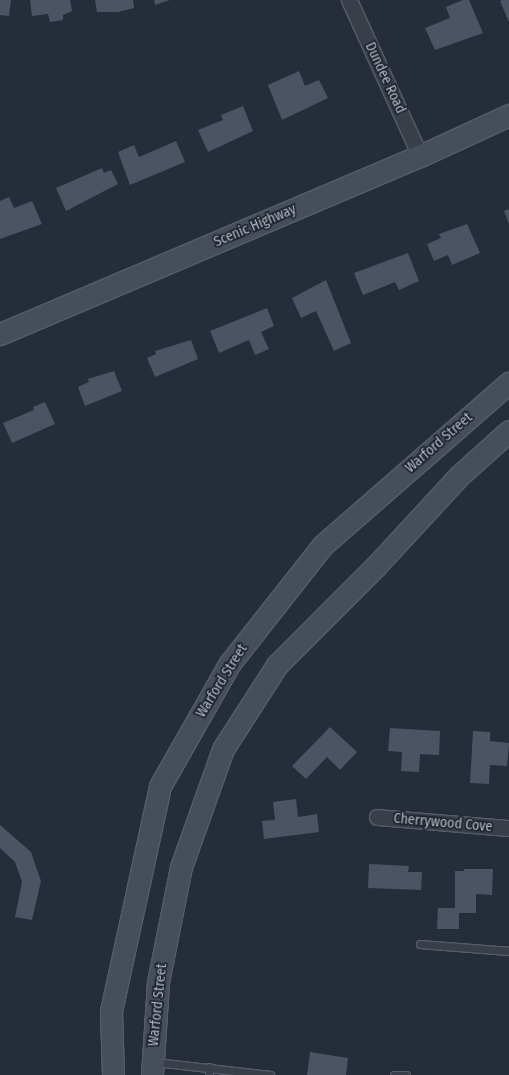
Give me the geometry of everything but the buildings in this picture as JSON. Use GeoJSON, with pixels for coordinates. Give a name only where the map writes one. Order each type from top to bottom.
{"type":"FeatureCollection","features":[{"type":"Feature","properties":{"kind":"main road","name":"Scenic Highway"},"geometry":{"type":"LineString","coordinates":[[0,334],[420,156],[509,115]]}},
{"type":"Feature","properties":{"kind":"main road","name":"Warford Street"},"geometry":{"type":"LineString","coordinates":[[113,1075],[111,1011],[160,786],[230,663],[323,545],[509,383]]}},
{"type":"Feature","properties":{"kind":"main road","name":"Warford Street"},"geometry":{"type":"LineString","coordinates":[[153,1068],[158,982],[181,867],[223,750],[277,666],[375,567],[460,475],[509,432]]}},
{"type":"Feature","properties":{"kind":"street","name":"Dundee Road"},"geometry":{"type":"LineString","coordinates":[[349,0],[420,156]]}},
{"type":"Feature","properties":{"kind":"street","name":"Cherrywood Cove"},"geometry":{"type":"LineString","coordinates":[[377,817],[509,828]]}},
{"type":"Feature","properties":{"kind":"lane"},"geometry":{"type":"LineString","coordinates":[[420,944],[509,951]]}},
{"type":"Feature","properties":{"kind":"lane"},"geometry":{"type":"LineString","coordinates":[[153,1068],[209,1067],[270,1075]]}},
{"type":"Feature","properties":{"kind":"lane"},"geometry":{"type":"LineString","coordinates":[[209,1067],[209,1075]]}},
{"type":"Feature","properties":{"kind":"lane"},"geometry":{"type":"LineString","coordinates":[[394,1075],[406,1075]]}}]}
